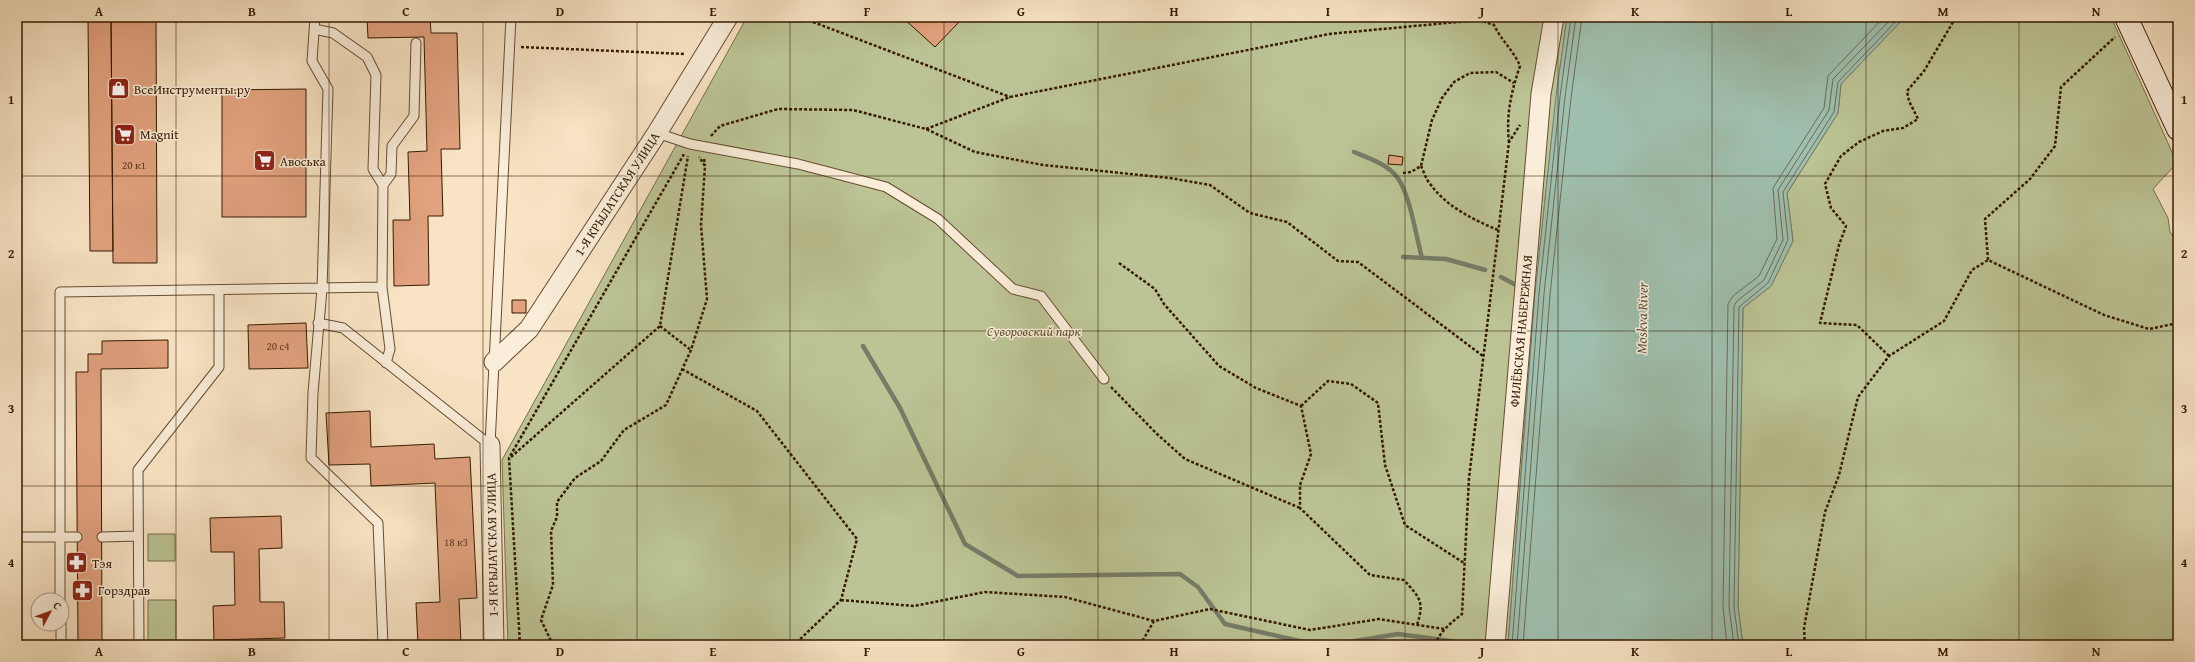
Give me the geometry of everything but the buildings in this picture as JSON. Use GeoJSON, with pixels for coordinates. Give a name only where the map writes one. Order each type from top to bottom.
{"type":"FeatureCollection","features":[{"type":"Feature","properties":{"kind":"street","name":"1-Я КРЫЛАТСКАЯ УЛИЦА"},"geometry":{"type":"LineString","coordinates":[[494,362],[528,329],[657,133],[706,56],[728,17]]}},
{"type":"Feature","properties":{"kind":"street","name":"ФИЛЁВСКАЯ НАБЕРЕЖНАЯ"},"geometry":{"type":"LineString","coordinates":[[1495,645],[1541,94],[1554,17]]}},
{"type":"Feature","properties":{"kind":"street"},"geometry":{"type":"LineString","coordinates":[[2123,25],[2178,129]]}},
{"type":"Feature","properties":{"kind":"street","name":"1-Я КРЫЛАТСКАЯ УЛИЦА"},"geometry":{"type":"LineString","coordinates":[[490,445],[494,645]]}},
{"type":"Feature","properties":{"kind":"lane"},"geometry":{"type":"LineString","coordinates":[[315,17],[312,61],[328,89],[322,289],[313,393],[311,458],[378,523],[382,645]]}},
{"type":"Feature","properties":{"kind":"lane"},"geometry":{"type":"LineString","coordinates":[[490,445],[510,17]]}},
{"type":"Feature","properties":{"kind":"lane"},"geometry":{"type":"LineString","coordinates":[[314,29],[333,33],[367,57],[376,75],[373,169],[383,185],[382,287],[390,349],[386,363]]}},
{"type":"Feature","properties":{"kind":"lane"},"geometry":{"type":"LineString","coordinates":[[383,185],[391,174],[392,146],[414,116],[416,43]]}},
{"type":"Feature","properties":{"kind":"lane"},"geometry":{"type":"LineString","coordinates":[[657,133],[690,144],[702,145],[798,164],[886,187],[938,219],[1013,289],[1041,296],[1104,380]]}},
{"type":"Feature","properties":{"kind":"lane"},"geometry":{"type":"LineString","coordinates":[[60,592],[60,292],[382,287]]}},
{"type":"Feature","properties":{"kind":"lane"},"geometry":{"type":"LineString","coordinates":[[139,645],[138,470],[220,367],[219,290]]}},
{"type":"Feature","properties":{"kind":"lane"},"geometry":{"type":"LineString","coordinates":[[318,323],[343,328],[490,445]]}},
{"type":"Feature","properties":{"kind":"lane"},"geometry":{"type":"LineString","coordinates":[[102,537],[138,536]]}},
{"type":"Feature","properties":{"kind":"lane"},"geometry":{"type":"LineString","coordinates":[[17,537],[77,537]]}},
{"type":"Feature","properties":{"kind":"lane"},"geometry":{"type":"LineString","coordinates":[[61,632],[61,645]]}},
{"type":"Feature","properties":{"kind":"path"},"geometry":{"type":"LineString","coordinates":[[800,17],[1010,97]]}},
{"type":"Feature","properties":{"kind":"path"},"geometry":{"type":"LineString","coordinates":[[1889,356],[1857,325],[1820,323],[1839,245],[1846,226],[1831,208],[1825,184],[1841,156],[1859,142],[1883,131],[1903,128],[1918,119],[1909,101],[1908,91],[1924,71],[1956,17]]}},
{"type":"Feature","properties":{"kind":"path"},"geometry":{"type":"LineString","coordinates":[[926,129],[1010,97],[1329,34],[1454,21],[1479,20],[1494,25],[1499,37],[1515,54],[1520,66],[1514,83],[1506,120],[1509,142],[1469,478],[1462,614],[1444,629],[1435,645]]}},
{"type":"Feature","properties":{"kind":"path"},"geometry":{"type":"LineString","coordinates":[[1988,260],[1985,219],[2030,180],[2055,146],[2061,87],[2123,25]]}},
{"type":"Feature","properties":{"kind":"path"},"geometry":{"type":"LineString","coordinates":[[508,46],[706,56]]}},
{"type":"Feature","properties":{"kind":"path"},"geometry":{"type":"LineString","coordinates":[[17,54],[19,127],[17,172]]}},
{"type":"Feature","properties":{"kind":"path"},"geometry":{"type":"LineString","coordinates":[[1498,230],[1476,220],[1450,204],[1430,185],[1421,166],[1432,120],[1442,98],[1454,82],[1470,73],[1496,72],[1514,83]]}},
{"type":"Feature","properties":{"kind":"path"},"geometry":{"type":"LineString","coordinates":[[702,145],[720,126],[778,109],[853,110],[926,129],[975,152],[1043,165],[1170,178],[1210,185],[1250,213],[1287,222],[1338,261],[1358,262],[1483,356]]}},
{"type":"Feature","properties":{"kind":"path"},"geometry":{"type":"LineString","coordinates":[[1509,142],[1521,124]]}},
{"type":"Feature","properties":{"kind":"path"},"geometry":{"type":"LineString","coordinates":[[509,458],[660,326],[690,144]]}},
{"type":"Feature","properties":{"kind":"path"},"geometry":{"type":"LineString","coordinates":[[553,645],[542,620],[553,585],[551,531],[557,517],[557,502],[574,478],[601,461],[624,430],[666,405],[691,350],[707,300],[701,225],[705,166],[690,144]]}},
{"type":"Feature","properties":{"kind":"path"},"geometry":{"type":"LineString","coordinates":[[520,645],[509,458],[690,144]]}},
{"type":"Feature","properties":{"kind":"path"},"geometry":{"type":"LineString","coordinates":[[1403,173],[1411,172],[1421,166]]}},
{"type":"Feature","properties":{"kind":"path"},"geometry":{"type":"LineString","coordinates":[[1805,645],[1804,628],[1825,512],[1839,474],[1858,397],[1889,356],[1944,322],[1972,270],[1988,260]]}},
{"type":"Feature","properties":{"kind":"path"},"geometry":{"type":"LineString","coordinates":[[1988,260],[2104,315],[2149,329],[2178,323]]}},
{"type":"Feature","properties":{"kind":"path"},"geometry":{"type":"LineString","coordinates":[[1119,263],[1155,288],[1164,304],[1219,366],[1256,388],[1301,406]]}},
{"type":"Feature","properties":{"kind":"path"},"geometry":{"type":"LineString","coordinates":[[660,326],[691,350]]}},
{"type":"Feature","properties":{"kind":"path"},"geometry":{"type":"LineString","coordinates":[[682,369],[757,411],[857,539],[841,600],[794,645]]}},
{"type":"Feature","properties":{"kind":"path"},"geometry":{"type":"LineString","coordinates":[[1104,380],[1184,459],[1300,508],[1370,575],[1404,580],[1417,595],[1422,610],[1417,625]]}},
{"type":"Feature","properties":{"kind":"path"},"geometry":{"type":"LineString","coordinates":[[1301,406],[1328,381],[1351,384],[1378,403],[1385,465],[1405,525],[1464,563]]}},
{"type":"Feature","properties":{"kind":"path"},"geometry":{"type":"LineString","coordinates":[[1300,508],[1300,485],[1312,454],[1301,406]]}},
{"type":"Feature","properties":{"kind":"path"},"geometry":{"type":"LineString","coordinates":[[841,600],[914,606],[984,592],[1065,597],[1154,621],[1210,609],[1310,630],[1379,619],[1444,629]]}},
{"type":"Feature","properties":{"kind":"path"},"geometry":{"type":"LineString","coordinates":[[1140,645],[1154,621]]}},
{"type":"Feature","properties":{"kind":"green space","name":"Суворовский парк"},"geometry":{"type":"Polygon","coordinates":[[[747,17],[1567,17],[1540,252],[1526,409],[1508,645],[508,645],[502,460],[747,17]]]}},
{"type":"Feature","properties":{"kind":"green space"},"geometry":{"type":"Polygon","coordinates":[[[1905,17],[2111,17],[2177,163],[2153,189],[2168,218],[2170,232],[2178,243],[2178,645],[1743,645],[1738,607],[1743,308],[1771,286],[1793,241],[1787,193],[1838,113],[1841,84],[1905,17]]]}},
{"type":"Feature","properties":{"kind":"green space"},"geometry":{"type":"Polygon","coordinates":[[[148,534],[175,534],[175,561],[148,561],[148,534]]]}},
{"type":"Feature","properties":{"kind":"green space"},"geometry":{"type":"Polygon","coordinates":[[[148,600],[176,600],[176,645],[148,645],[148,600]]]}},
{"type":"Feature","properties":{"kind":"water","name":"Moskva River"},"geometry":{"type":"Polygon","coordinates":[[[1567,17],[1905,17],[1841,84],[1838,113],[1787,193],[1793,241],[1771,286],[1743,308],[1738,607],[1743,645],[1508,645],[1535,293],[1556,96],[1567,17]]]}},
{"type":"Feature","properties":{"kind":"waterway"},"geometry":{"type":"LineString","coordinates":[[1354,152],[1388,168],[1402,184],[1409,204],[1422,258]]}},
{"type":"Feature","properties":{"kind":"waterway"},"geometry":{"type":"LineString","coordinates":[[1403,257],[1446,259],[1485,270]]}},
{"type":"Feature","properties":{"kind":"waterway"},"geometry":{"type":"LineString","coordinates":[[1501,277],[1518,286]]}},
{"type":"Feature","properties":{"kind":"waterway"},"geometry":{"type":"LineString","coordinates":[[863,346],[900,408],[965,544],[1018,576],[1180,574],[1198,587],[1225,624],[1317,645]]}},
{"type":"Feature","properties":{"kind":"waterway"},"geometry":{"type":"LineString","coordinates":[[1330,645],[1398,634],[1480,645]]}},
{"type":"Feature","properties":{"kind":"waterway"},"geometry":{"type":"LineString","coordinates":[[1500,645],[1508,641]]}},
{"type":"Feature","properties":{"kind":"place","name":"ВсеИнструменты.ру"},"geometry":{"type":"Point","coordinates":[119,89]}},
{"type":"Feature","properties":{"kind":"place","name":"Magnit"},"geometry":{"type":"Point","coordinates":[124,134]}},
{"type":"Feature","properties":{"kind":"place","name":"Авоська"},"geometry":{"type":"Point","coordinates":[265,161]}},
{"type":"Feature","properties":{"kind":"place","name":"Тэя"},"geometry":{"type":"Point","coordinates":[76,563]}},
{"type":"Feature","properties":{"kind":"place","name":"Горздрав"},"geometry":{"type":"Point","coordinates":[82,590]}}]}
